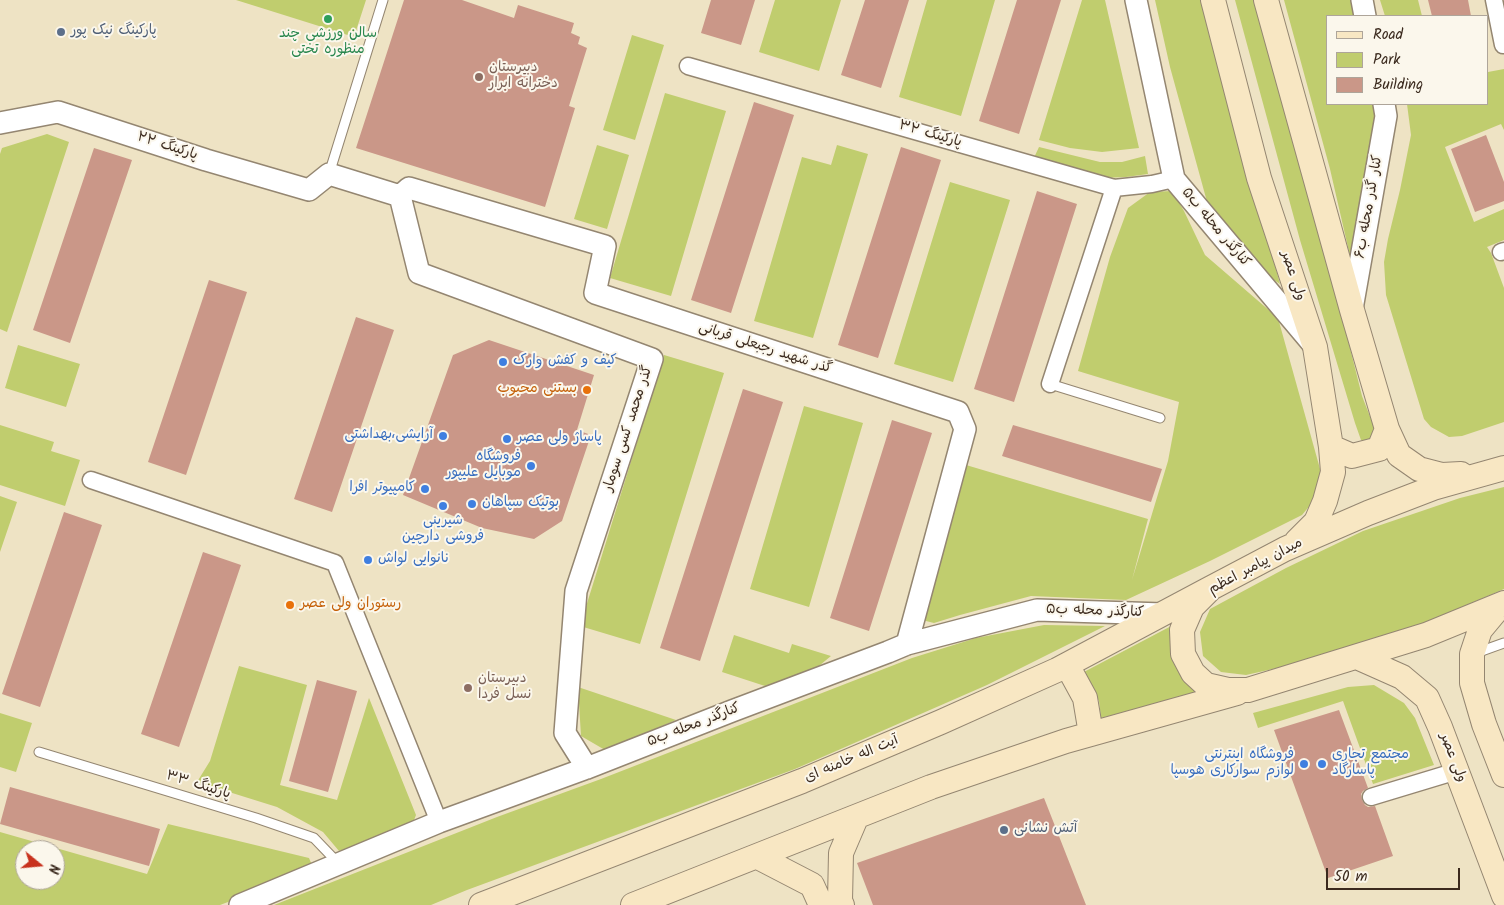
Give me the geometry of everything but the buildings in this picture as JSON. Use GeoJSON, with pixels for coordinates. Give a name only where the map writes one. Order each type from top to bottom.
{"type":"FeatureCollection","features":[{"type":"Feature","properties":{"kind":"main road","name":"ولی عصر"},"geometry":{"type":"LineString","coordinates":[[1214,0],[1259,178],[1316,347],[1331,447],[1333,472],[1325,501],[1316,522],[1294,545]]}},
{"type":"Feature","properties":{"kind":"main road"},"geometry":{"type":"LineString","coordinates":[[1266,0],[1352,310],[1387,428],[1398,455],[1419,469],[1442,475],[1494,471]]}},
{"type":"Feature","properties":{"kind":"main road"},"geometry":{"type":"LineString","coordinates":[[1331,447],[1352,456],[1379,448],[1387,428]]}},
{"type":"Feature","properties":{"kind":"main road","name":"میدان پیامبر اعظم"},"geometry":{"type":"LineString","coordinates":[[1494,471],[1433,488],[1368,514],[1294,545],[1211,588],[1192,607],[1182,630],[1183,654],[1193,673],[1206,685],[1228,690],[1248,690],[1426,635],[1503,603]]}},
{"type":"Feature","properties":{"kind":"main road","name":"آیت اله خامنه ای"},"geometry":{"type":"LineString","coordinates":[[481,905],[802,781],[941,722],[1068,665],[1211,588]]}},
{"type":"Feature","properties":{"kind":"main road"},"geometry":{"type":"LineString","coordinates":[[1503,603],[1480,630],[1472,654],[1472,683],[1484,724],[1504,775]]}},
{"type":"Feature","properties":{"kind":"main road","name":"ولی عصر"},"geometry":{"type":"LineString","coordinates":[[1357,657],[1402,677],[1427,698],[1504,896]]}},
{"type":"Feature","properties":{"kind":"main road"},"geometry":{"type":"LineString","coordinates":[[1068,665],[1085,698],[1091,734]]}},
{"type":"Feature","properties":{"kind":"main road"},"geometry":{"type":"LineString","coordinates":[[633,905],[932,787],[1066,741],[1248,690]]}},
{"type":"Feature","properties":{"kind":"main road"},"geometry":{"type":"LineString","coordinates":[[842,905],[840,901],[841,853],[856,818]]}},
{"type":"Feature","properties":{"kind":"main road"},"geometry":{"type":"LineString","coordinates":[[758,856],[812,885],[821,905]]}},
{"type":"Feature","properties":{"kind":"street","name":"کنارگذر محله ب۵"},"geometry":{"type":"LineString","coordinates":[[1136,0],[1174,179],[1316,347]]}},
{"type":"Feature","properties":{"kind":"street"},"geometry":{"type":"LineString","coordinates":[[1362,0],[1365,15]]}},
{"type":"Feature","properties":{"kind":"street"},"geometry":{"type":"LineString","coordinates":[[1494,0],[1503,45]]}},
{"type":"Feature","properties":{"kind":"street","name":"پارکینگ ۳۲"},"geometry":{"type":"LineString","coordinates":[[688,66],[1114,188],[1152,184],[1174,179]]}},
{"type":"Feature","properties":{"kind":"street","name":"کنار گذر محله ب۶"},"geometry":{"type":"LineString","coordinates":[[1352,310],[1386,116],[1384,105]]}},
{"type":"Feature","properties":{"kind":"street","name":"پارکینگ ۲۲"},"geometry":{"type":"LineString","coordinates":[[0,123],[58,112],[206,160],[309,190],[329,174]]}},
{"type":"Feature","properties":{"kind":"street"},"geometry":{"type":"LineString","coordinates":[[329,174],[400,196]]}},
{"type":"Feature","properties":{"kind":"street","name":"گذر شهید رجبعلی قربانی"},"geometry":{"type":"LineString","coordinates":[[400,196],[409,188],[605,246],[595,293],[958,412],[965,429],[907,644]]}},
{"type":"Feature","properties":{"kind":"street"},"geometry":{"type":"LineString","coordinates":[[1050,384],[1114,188]]}},
{"type":"Feature","properties":{"kind":"street","name":"گذر محمد کسی سومار"},"geometry":{"type":"LineString","coordinates":[[400,196],[419,273],[652,359],[576,590],[565,733],[587,768]]}},
{"type":"Feature","properties":{"kind":"street"},"geometry":{"type":"LineString","coordinates":[[91,480],[335,563],[440,822]]}},
{"type":"Feature","properties":{"kind":"street","name":"کنارگذر محله ب۵"},"geometry":{"type":"LineString","coordinates":[[240,905],[440,822],[587,768],[907,644],[1038,610],[1163,614]]}},
{"type":"Feature","properties":{"kind":"street"},"geometry":{"type":"LineString","coordinates":[[1371,797],[1457,772]]}},
{"type":"Feature","properties":{"kind":"lane"},"geometry":{"type":"LineString","coordinates":[[329,174],[383,0]]}},
{"type":"Feature","properties":{"kind":"lane"},"geometry":{"type":"LineString","coordinates":[[1050,384],[1160,418]]}},
{"type":"Feature","properties":{"kind":"lane"},"geometry":{"type":"LineString","coordinates":[[1472,654],[1504,643]]}},
{"type":"Feature","properties":{"kind":"lane","name":"پارکینگ ۳۳"},"geometry":{"type":"LineString","coordinates":[[39,752],[256,818],[314,838],[339,864]]}},
{"type":"Feature","properties":{"kind":"green space","name":"سالن ورزشی چند منظوره تختی"},"geometry":{"type":"Polygon","coordinates":[[[236,0],[366,0],[354,37],[236,0]]]}},
{"type":"Feature","properties":{"kind":"green space"},"geometry":{"type":"Polygon","coordinates":[[[775,0],[841,0],[819,71],[759,52],[775,0]]]}},
{"type":"Feature","properties":{"kind":"green space"},"geometry":{"type":"Polygon","coordinates":[[[927,0],[995,0],[961,116],[899,97],[927,0]]]}},
{"type":"Feature","properties":{"kind":"green space"},"geometry":{"type":"Polygon","coordinates":[[[1082,0],[1105,0],[1139,148],[1102,152],[1070,148],[1039,140],[1082,0]]]}},
{"type":"Feature","properties":{"kind":"green space"},"geometry":{"type":"Polygon","coordinates":[[[1155,0],[1205,0],[1280,284],[1256,268],[1209,209],[1170,67],[1155,0]]]}},
{"type":"Feature","properties":{"kind":"green space"},"geometry":{"type":"Polygon","coordinates":[[[1235,0],[1257,0],[1297,157],[1362,396],[1376,432],[1368,442],[1361,440],[1355,423],[1300,240],[1235,0]]]}},
{"type":"Feature","properties":{"kind":"green space"},"geometry":{"type":"Polygon","coordinates":[[[1284,0],[1354,0],[1358,15],[1326,15],[1326,105],[1377,105],[1356,248],[1350,256],[1330,169],[1284,0]]]}},
{"type":"Feature","properties":{"kind":"green space"},"geometry":{"type":"Polygon","coordinates":[[[1380,0],[1418,0],[1422,15],[1385,15],[1380,0]]]}},
{"type":"Feature","properties":{"kind":"green space"},"geometry":{"type":"Polygon","coordinates":[[[632,35],[664,45],[635,140],[603,130],[632,35]]]}},
{"type":"Feature","properties":{"kind":"green space"},"geometry":{"type":"Polygon","coordinates":[[[1504,69],[1504,130],[1501,124],[1445,147],[1474,222],[1504,209],[1504,240],[1487,247],[1504,288],[1504,422],[1462,436],[1449,437],[1431,427],[1424,419],[1386,295],[1384,262],[1411,135],[1407,105],[1489,105],[1489,72],[1504,69]]]}},
{"type":"Feature","properties":{"kind":"green space"},"geometry":{"type":"Polygon","coordinates":[[[665,93],[726,111],[671,296],[610,278],[665,93]]]}},
{"type":"Feature","properties":{"kind":"green space"},"geometry":{"type":"Polygon","coordinates":[[[47,134],[69,142],[7,332],[0,329],[0,154],[2,148],[47,134]]]}},
{"type":"Feature","properties":{"kind":"green space"},"geometry":{"type":"Polygon","coordinates":[[[597,145],[629,155],[607,229],[574,219],[597,145]]]}},
{"type":"Feature","properties":{"kind":"green space"},"geometry":{"type":"Polygon","coordinates":[[[837,145],[868,154],[813,338],[754,321],[802,157],[831,165],[837,145]]]}},
{"type":"Feature","properties":{"kind":"green space"},"geometry":{"type":"Polygon","coordinates":[[[1039,147],[1100,162],[1122,162],[1145,156],[1148,174],[1102,178],[1032,162],[1039,147]]]}},
{"type":"Feature","properties":{"kind":"green space"},"geometry":{"type":"Polygon","coordinates":[[[950,182],[1010,200],[953,382],[894,364],[950,182]]]}},
{"type":"Feature","properties":{"kind":"green space"},"geometry":{"type":"Polygon","coordinates":[[[1172,191],[1205,255],[1278,318],[1322,476],[1317,497],[1302,515],[1126,600],[1031,596],[934,623],[922,620],[966,465],[1148,519],[1132,580],[1168,461],[1179,402],[1078,371],[1110,257],[1128,208],[1150,192],[1172,191]]]}},
{"type":"Feature","properties":{"kind":"green space"},"geometry":{"type":"Polygon","coordinates":[[[18,345],[80,364],[66,407],[5,388],[18,345]]]}},
{"type":"Feature","properties":{"kind":"green space"},"geometry":{"type":"Polygon","coordinates":[[[664,355],[724,373],[640,644],[580,626],[664,355]]]}},
{"type":"Feature","properties":{"kind":"green space"},"geometry":{"type":"Polygon","coordinates":[[[804,406],[863,423],[809,607],[750,589],[804,406]]]}},
{"type":"Feature","properties":{"kind":"green space"},"geometry":{"type":"Polygon","coordinates":[[[0,425],[54,442],[51,451],[80,460],[65,506],[0,485],[0,425]]]}},
{"type":"Feature","properties":{"kind":"green space"},"geometry":{"type":"Polygon","coordinates":[[[1504,487],[1504,589],[1423,624],[1304,662],[1246,675],[1221,672],[1203,656],[1200,632],[1210,609],[1286,568],[1363,531],[1460,498],[1504,487]]]}},
{"type":"Feature","properties":{"kind":"green space"},"geometry":{"type":"Polygon","coordinates":[[[0,496],[17,502],[0,552],[0,496]]]}},
{"type":"Feature","properties":{"kind":"green space"},"geometry":{"type":"Polygon","coordinates":[[[1175,624],[1200,692],[1101,718],[1099,701],[1082,673],[1175,624]]]}},
{"type":"Feature","properties":{"kind":"green space"},"geometry":{"type":"Polygon","coordinates":[[[1044,625],[1105,626],[987,685],[795,769],[431,905],[274,905],[497,817],[601,779],[912,658],[976,638],[1044,625]]]}},
{"type":"Feature","properties":{"kind":"green space"},"geometry":{"type":"Polygon","coordinates":[[[734,635],[789,653],[792,644],[831,656],[814,670],[785,682],[765,686],[722,672],[734,635]]]}},
{"type":"Feature","properties":{"kind":"green space"},"geometry":{"type":"Polygon","coordinates":[[[239,666],[307,685],[280,785],[337,800],[369,698],[416,815],[411,828],[339,851],[323,832],[277,807],[197,782],[210,761],[239,666]]]}},
{"type":"Feature","properties":{"kind":"green space"},"geometry":{"type":"Polygon","coordinates":[[[1374,685],[1404,703],[1415,718],[1434,765],[1373,784],[1343,701],[1258,728],[1253,713],[1348,687],[1374,685]]]}},
{"type":"Feature","properties":{"kind":"green space"},"geometry":{"type":"Polygon","coordinates":[[[578,687],[676,720],[605,750],[581,736],[578,687]]]}},
{"type":"Feature","properties":{"kind":"green space"},"geometry":{"type":"Polygon","coordinates":[[[0,713],[32,723],[16,772],[0,767],[0,713]]]}},
{"type":"Feature","properties":{"kind":"green space"},"geometry":{"type":"Polygon","coordinates":[[[168,824],[309,858],[314,870],[220,905],[0,905],[0,832],[28,840],[15,840],[15,890],[65,890],[65,851],[147,874],[168,824]]]}},
{"type":"Feature","properties":{"kind":"place","name":"سالن ورزشی چند منظوره تختی"},"geometry":{"type":"Point","coordinates":[328,19]}},
{"type":"Feature","properties":{"kind":"place","name":"پارکینگ نیک پور"},"geometry":{"type":"Point","coordinates":[61,32]}},
{"type":"Feature","properties":{"kind":"place","name":"دبیرستان دخترانه ابرار"},"geometry":{"type":"Point","coordinates":[479,77]}},
{"type":"Feature","properties":{"kind":"place","name":"کیف و کفش وارک"},"geometry":{"type":"Point","coordinates":[503,362]}},
{"type":"Feature","properties":{"kind":"place","name":"بستنی محبوب"},"geometry":{"type":"Point","coordinates":[587,390]}},
{"type":"Feature","properties":{"kind":"place","name":"آرایشی،بهداشتی"},"geometry":{"type":"Point","coordinates":[443,436]}},
{"type":"Feature","properties":{"kind":"place","name":"پاساژ ولی عصر"},"geometry":{"type":"Point","coordinates":[507,439]}},
{"type":"Feature","properties":{"kind":"place","name":"فروشگاه موبایل علیپور"},"geometry":{"type":"Point","coordinates":[531,466]}},
{"type":"Feature","properties":{"kind":"place","name":"کامپیوتر افرا"},"geometry":{"type":"Point","coordinates":[425,489]}},
{"type":"Feature","properties":{"kind":"place","name":"بوتیک سپاهان"},"geometry":{"type":"Point","coordinates":[472,504]}},
{"type":"Feature","properties":{"kind":"place","name":"شیرینی فروشی دارچین"},"geometry":{"type":"Point","coordinates":[443,506]}},
{"type":"Feature","properties":{"kind":"place","name":"نانوایی لواش"},"geometry":{"type":"Point","coordinates":[368,560]}},
{"type":"Feature","properties":{"kind":"place","name":"رستوران ولی عصر"},"geometry":{"type":"Point","coordinates":[290,605]}},
{"type":"Feature","properties":{"kind":"place","name":"دبیرستان نسل فردا"},"geometry":{"type":"Point","coordinates":[468,688]}},
{"type":"Feature","properties":{"kind":"place","name":"فروشگاه اینترنتی لوازم سوارکاری هوسپا"},"geometry":{"type":"Point","coordinates":[1304,764]}},
{"type":"Feature","properties":{"kind":"place","name":"مجتمع تجاری پاسارگاد"},"geometry":{"type":"Point","coordinates":[1322,764]}},
{"type":"Feature","properties":{"kind":"place","name":"آتش نشانی"},"geometry":{"type":"Point","coordinates":[1004,830]}}]}
